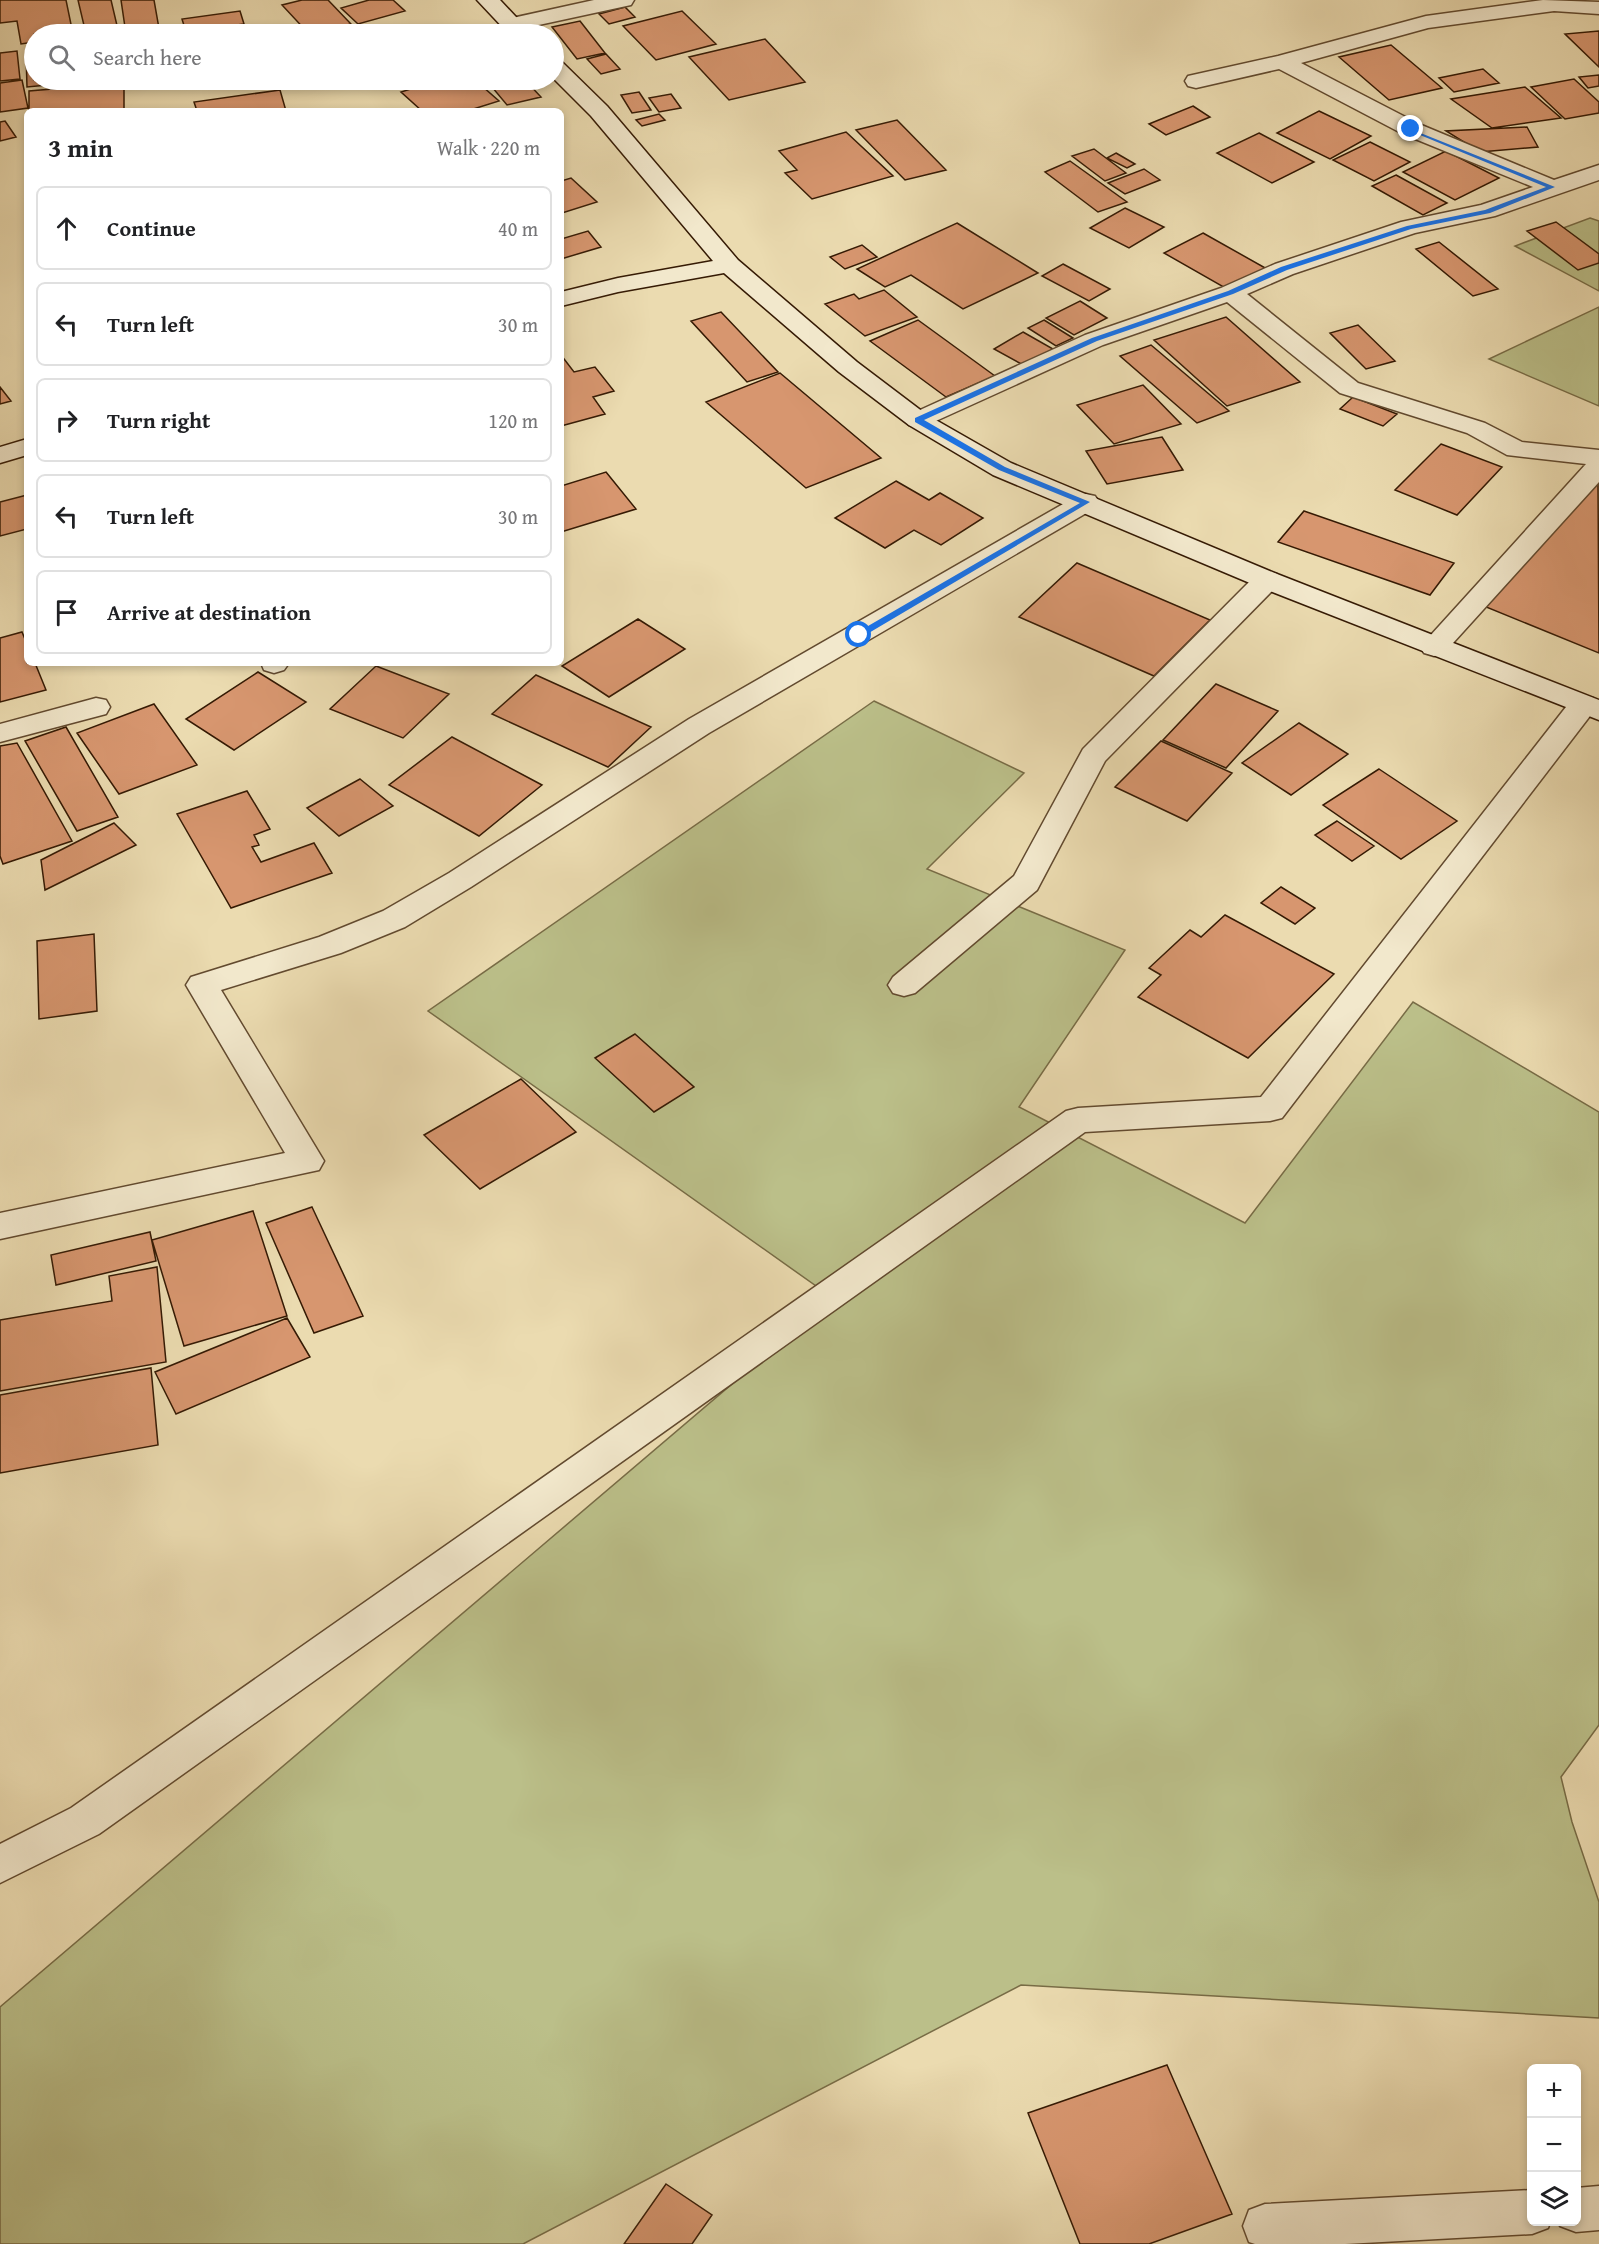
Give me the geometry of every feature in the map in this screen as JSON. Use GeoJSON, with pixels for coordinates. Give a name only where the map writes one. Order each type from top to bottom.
{"type":"FeatureCollection","features":[{"type":"Feature","properties":{"kind":"street"},"geometry":{"type":"LineString","coordinates":[[488,0],[510,24]]}},
{"type":"Feature","properties":{"kind":"street"},"geometry":{"type":"LineString","coordinates":[[538,24],[624,0]]}},
{"type":"Feature","properties":{"kind":"street"},"geometry":{"type":"LineString","coordinates":[[1196,81],[1282,62],[1426,22],[1554,5],[1599,8]]}},
{"type":"Feature","properties":{"kind":"street"},"geometry":{"type":"LineString","coordinates":[[1282,62],[1411,129],[1552,187]]}},
{"type":"Feature","properties":{"kind":"street"},"geometry":{"type":"LineString","coordinates":[[0,1864],[85,1821],[1078,1120],[1270,1108],[1591,708],[1267,580],[1086,502],[1002,469],[918,420],[848,367],[729,265],[599,111],[564,77]]}},
{"type":"Feature","properties":{"kind":"street"},"geometry":{"type":"LineString","coordinates":[[918,420],[1094,340],[1230,292],[1284,269],[1409,227],[1487,211],[1599,172]]}},
{"type":"Feature","properties":{"kind":"street"},"geometry":{"type":"LineString","coordinates":[[564,298],[618,285],[729,265]]}},
{"type":"Feature","properties":{"kind":"street"},"geometry":{"type":"LineString","coordinates":[[1230,292],[1349,388],[1476,428],[1516,449],[1599,458]]}},
{"type":"Feature","properties":{"kind":"street"},"geometry":{"type":"LineString","coordinates":[[0,455],[24,448]]}},
{"type":"Feature","properties":{"kind":"street"},"geometry":{"type":"LineString","coordinates":[[1434,647],[1599,466]]}},
{"type":"Feature","properties":{"kind":"street"},"geometry":{"type":"LineString","coordinates":[[0,1226],[306,1161],[202,985],[330,945],[394,919],[460,880],[699,726],[1086,502]]}},
{"type":"Feature","properties":{"kind":"street"},"geometry":{"type":"LineString","coordinates":[[904,985],[1026,883],[1093,756],[1267,580]]}},
{"type":"Feature","properties":{"kind":"street"},"geometry":{"type":"LineString","coordinates":[[0,733],[96,707]]}},
{"type":"Feature","properties":{"kind":"street"},"geometry":{"type":"LineString","coordinates":[[1581,2210],[1599,2208]]}},
{"type":"Feature","properties":{"kind":"street"},"geometry":{"type":"LineString","coordinates":[[1265,2226],[1527,2212]]}},
{"type":"Feature","properties":{"kind":"green space"},"geometry":{"type":"Polygon","coordinates":[[[1590,218],[1599,221],[1599,291],[1515,246],[1590,218]]]}},
{"type":"Feature","properties":{"kind":"green space"},"geometry":{"type":"Polygon","coordinates":[[[1599,307],[1599,406],[1489,359],[1599,307]]]}},
{"type":"Feature","properties":{"kind":"green space"},"geometry":{"type":"Polygon","coordinates":[[[874,701],[1024,773],[927,869],[1125,950],[1019,1107],[1245,1223],[1413,1002],[1599,1112],[1599,1725],[1561,1777],[1572,1822],[1599,1902],[1599,2018],[1021,1985],[523,2244],[0,2244],[0,2007],[833,1298],[428,1011],[874,701]]]}},
{"type":"Feature","properties":{"kind":"building"},"geometry":{"type":"Polygon","coordinates":[[[0,0],[66,0],[71,24],[24,24],[24,44],[21,44],[17,21],[0,23],[0,0]]]}},
{"type":"Feature","properties":{"kind":"building"},"geometry":{"type":"Polygon","coordinates":[[[78,0],[111,0],[117,24],[84,24],[78,0]]]}},
{"type":"Feature","properties":{"kind":"building"},"geometry":{"type":"Polygon","coordinates":[[[121,0],[154,0],[158,24],[125,24],[121,0]]]}},
{"type":"Feature","properties":{"kind":"building"},"geometry":{"type":"Polygon","coordinates":[[[302,0],[328,0],[351,24],[300,24],[282,5],[302,0]]]}},
{"type":"Feature","properties":{"kind":"building"},"geometry":{"type":"Polygon","coordinates":[[[369,0],[393,0],[405,11],[358,24],[341,8],[369,0]]]}},
{"type":"Feature","properties":{"kind":"building"},"geometry":{"type":"Polygon","coordinates":[[[625,7],[635,17],[609,24],[599,14],[625,7]]]}},
{"type":"Feature","properties":{"kind":"building"},"geometry":{"type":"Polygon","coordinates":[[[240,11],[244,24],[184,24],[182,19],[240,11]]]}},
{"type":"Feature","properties":{"kind":"building"},"geometry":{"type":"Polygon","coordinates":[[[682,11],[716,44],[656,60],[623,26],[682,11]]]}},
{"type":"Feature","properties":{"kind":"building"},"geometry":{"type":"Polygon","coordinates":[[[580,21],[605,53],[577,59],[564,42],[564,24],[580,21]]]}},
{"type":"Feature","properties":{"kind":"building"},"geometry":{"type":"Polygon","coordinates":[[[1599,31],[1599,67],[1565,34],[1599,31]]]}},
{"type":"Feature","properties":{"kind":"building"},"geometry":{"type":"Polygon","coordinates":[[[765,39],[805,82],[729,100],[689,57],[765,39]]]}},
{"type":"Feature","properties":{"kind":"building"},"geometry":{"type":"Polygon","coordinates":[[[1391,45],[1442,88],[1389,100],[1339,57],[1391,45]]]}},
{"type":"Feature","properties":{"kind":"building"},"geometry":{"type":"Polygon","coordinates":[[[17,51],[20,79],[0,81],[0,53],[17,51]]]}},
{"type":"Feature","properties":{"kind":"building"},"geometry":{"type":"Polygon","coordinates":[[[606,54],[620,69],[601,74],[587,59],[606,54]]]}},
{"type":"Feature","properties":{"kind":"building"},"geometry":{"type":"Polygon","coordinates":[[[1483,69],[1499,83],[1454,92],[1439,78],[1483,69]]]}},
{"type":"Feature","properties":{"kind":"building"},"geometry":{"type":"Polygon","coordinates":[[[1599,75],[1599,86],[1588,88],[1579,77],[1599,75]]]}},
{"type":"Feature","properties":{"kind":"building"},"geometry":{"type":"Polygon","coordinates":[[[1574,79],[1599,102],[1599,113],[1565,119],[1531,87],[1574,79]]]}},
{"type":"Feature","properties":{"kind":"building"},"geometry":{"type":"Polygon","coordinates":[[[22,80],[28,108],[0,112],[0,83],[22,80]]]}},
{"type":"Feature","properties":{"kind":"building"},"geometry":{"type":"Polygon","coordinates":[[[1525,87],[1561,118],[1492,128],[1451,99],[1525,87]]]}},
{"type":"Feature","properties":{"kind":"building"},"geometry":{"type":"Polygon","coordinates":[[[124,90],[124,108],[29,108],[29,91],[124,90]]]}},
{"type":"Feature","properties":{"kind":"building"},"geometry":{"type":"Polygon","coordinates":[[[280,90],[285,108],[196,108],[194,102],[280,90]]]}},
{"type":"Feature","properties":{"kind":"building"},"geometry":{"type":"Polygon","coordinates":[[[407,90],[486,90],[499,101],[477,108],[419,108],[401,92],[407,90]]]}},
{"type":"Feature","properties":{"kind":"building"},"geometry":{"type":"Polygon","coordinates":[[[494,90],[534,90],[541,97],[507,105],[494,90]]]}},
{"type":"Feature","properties":{"kind":"building"},"geometry":{"type":"Polygon","coordinates":[[[639,92],[651,110],[632,113],[621,95],[639,92]]]}},
{"type":"Feature","properties":{"kind":"building"},"geometry":{"type":"Polygon","coordinates":[[[671,94],[681,108],[659,112],[649,98],[671,94]]]}},
{"type":"Feature","properties":{"kind":"building"},"geometry":{"type":"Polygon","coordinates":[[[1193,106],[1210,117],[1166,135],[1149,124],[1193,106]]]}},
{"type":"Feature","properties":{"kind":"building"},"geometry":{"type":"Polygon","coordinates":[[[1319,111],[1371,136],[1330,159],[1277,133],[1319,111]]]}},
{"type":"Feature","properties":{"kind":"building"},"geometry":{"type":"Polygon","coordinates":[[[659,114],[665,120],[642,126],[636,120],[659,114]]]}},
{"type":"Feature","properties":{"kind":"building"},"geometry":{"type":"Polygon","coordinates":[[[897,120],[946,170],[905,180],[856,130],[897,120]]]}},
{"type":"Feature","properties":{"kind":"building"},"geometry":{"type":"Polygon","coordinates":[[[5,121],[16,137],[0,141],[0,122],[5,121]]]}},
{"type":"Feature","properties":{"kind":"building"},"geometry":{"type":"Polygon","coordinates":[[[1527,127],[1538,147],[1480,152],[1446,131],[1527,127]]]}},
{"type":"Feature","properties":{"kind":"building"},"geometry":{"type":"Polygon","coordinates":[[[846,132],[893,176],[812,199],[785,173],[797,170],[779,151],[846,132]]]}},
{"type":"Feature","properties":{"kind":"building"},"geometry":{"type":"Polygon","coordinates":[[[1259,133],[1314,162],[1272,183],[1217,153],[1259,133]]]}},
{"type":"Feature","properties":{"kind":"building"},"geometry":{"type":"Polygon","coordinates":[[[1370,142],[1410,162],[1374,181],[1333,160],[1370,142]]]}},
{"type":"Feature","properties":{"kind":"building"},"geometry":{"type":"Polygon","coordinates":[[[1094,149],[1126,173],[1105,181],[1072,156],[1094,149]]]}},
{"type":"Feature","properties":{"kind":"building"},"geometry":{"type":"Polygon","coordinates":[[[1446,151],[1499,178],[1455,200],[1403,172],[1446,151]]]}},
{"type":"Feature","properties":{"kind":"building"},"geometry":{"type":"Polygon","coordinates":[[[1116,153],[1135,164],[1127,168],[1107,158],[1116,153]]]}},
{"type":"Feature","properties":{"kind":"building"},"geometry":{"type":"Polygon","coordinates":[[[1070,161],[1127,202],[1098,212],[1045,172],[1070,161]]]}},
{"type":"Feature","properties":{"kind":"building"},"geometry":{"type":"Polygon","coordinates":[[[1144,169],[1160,180],[1125,194],[1108,183],[1144,169]]]}},
{"type":"Feature","properties":{"kind":"building"},"geometry":{"type":"Polygon","coordinates":[[[1396,175],[1447,203],[1423,215],[1372,186],[1396,175]]]}},
{"type":"Feature","properties":{"kind":"building"},"geometry":{"type":"Polygon","coordinates":[[[571,178],[597,202],[564,212],[564,180],[571,178]]]}},
{"type":"Feature","properties":{"kind":"building"},"geometry":{"type":"Polygon","coordinates":[[[1125,208],[1164,227],[1129,248],[1090,228],[1125,208]]]}},
{"type":"Feature","properties":{"kind":"building"},"geometry":{"type":"Polygon","coordinates":[[[1556,222],[1599,254],[1599,263],[1578,270],[1527,231],[1556,222]]]}},
{"type":"Feature","properties":{"kind":"building"},"geometry":{"type":"Polygon","coordinates":[[[957,223],[1038,273],[963,309],[911,275],[885,287],[857,269],[957,223]]]}},
{"type":"Feature","properties":{"kind":"building"},"geometry":{"type":"Polygon","coordinates":[[[588,231],[601,247],[564,258],[564,238],[588,231]]]}},
{"type":"Feature","properties":{"kind":"building"},"geometry":{"type":"Polygon","coordinates":[[[1203,233],[1267,269],[1227,289],[1164,253],[1203,233]]]}},
{"type":"Feature","properties":{"kind":"building"},"geometry":{"type":"Polygon","coordinates":[[[1439,242],[1498,289],[1473,296],[1416,249],[1439,242]]]}},
{"type":"Feature","properties":{"kind":"building"},"geometry":{"type":"Polygon","coordinates":[[[862,245],[877,257],[845,269],[830,257],[862,245]]]}},
{"type":"Feature","properties":{"kind":"building"},"geometry":{"type":"Polygon","coordinates":[[[1063,264],[1110,289],[1089,301],[1042,276],[1063,264]]]}},
{"type":"Feature","properties":{"kind":"building"},"geometry":{"type":"Polygon","coordinates":[[[884,290],[917,317],[865,336],[825,304],[854,294],[859,299],[884,290]]]}},
{"type":"Feature","properties":{"kind":"building"},"geometry":{"type":"Polygon","coordinates":[[[1080,301],[1107,318],[1074,335],[1046,318],[1080,301]]]}},
{"type":"Feature","properties":{"kind":"building"},"geometry":{"type":"Polygon","coordinates":[[[721,312],[778,372],[747,382],[691,321],[721,312]]]}},
{"type":"Feature","properties":{"kind":"building"},"geometry":{"type":"Polygon","coordinates":[[[1226,317],[1300,382],[1227,406],[1154,340],[1226,317]]]}},
{"type":"Feature","properties":{"kind":"building"},"geometry":{"type":"Polygon","coordinates":[[[918,320],[995,376],[946,397],[870,341],[918,320]]]}},
{"type":"Feature","properties":{"kind":"building"},"geometry":{"type":"Polygon","coordinates":[[[1044,320],[1073,338],[1056,346],[1028,328],[1044,320]]]}},
{"type":"Feature","properties":{"kind":"building"},"geometry":{"type":"Polygon","coordinates":[[[1358,325],[1395,361],[1366,369],[1330,333],[1358,325]]]}},
{"type":"Feature","properties":{"kind":"building"},"geometry":{"type":"Polygon","coordinates":[[[1023,332],[1053,349],[1025,366],[994,349],[1023,332]]]}},
{"type":"Feature","properties":{"kind":"building"},"geometry":{"type":"Polygon","coordinates":[[[1151,345],[1229,411],[1197,423],[1120,356],[1151,345]]]}},
{"type":"Feature","properties":{"kind":"building"},"geometry":{"type":"Polygon","coordinates":[[[564,359],[574,372],[595,367],[614,391],[593,397],[605,414],[564,425],[564,359]]]}},
{"type":"Feature","properties":{"kind":"building"},"geometry":{"type":"Polygon","coordinates":[[[780,373],[881,458],[806,488],[706,402],[780,373]]]}},
{"type":"Feature","properties":{"kind":"building"},"geometry":{"type":"Polygon","coordinates":[[[1143,385],[1181,424],[1114,444],[1077,405],[1143,385]]]}},
{"type":"Feature","properties":{"kind":"building"},"geometry":{"type":"Polygon","coordinates":[[[0,387],[11,401],[0,404],[0,387]]]}},
{"type":"Feature","properties":{"kind":"building"},"geometry":{"type":"Polygon","coordinates":[[[1353,397],[1397,414],[1383,426],[1340,409],[1353,397]]]}},
{"type":"Feature","properties":{"kind":"building"},"geometry":{"type":"Polygon","coordinates":[[[1162,437],[1183,470],[1107,484],[1086,451],[1162,437]]]}},
{"type":"Feature","properties":{"kind":"building"},"geometry":{"type":"Polygon","coordinates":[[[1441,444],[1502,467],[1457,515],[1395,490],[1441,444]]]}},
{"type":"Feature","properties":{"kind":"building"},"geometry":{"type":"Polygon","coordinates":[[[606,472],[636,509],[564,531],[564,485],[606,472]]]}},
{"type":"Feature","properties":{"kind":"building"},"geometry":{"type":"Polygon","coordinates":[[[896,481],[929,500],[940,493],[983,518],[941,545],[914,530],[885,548],[835,518],[896,481]]]}},
{"type":"Feature","properties":{"kind":"building"},"geometry":{"type":"Polygon","coordinates":[[[1598,482],[1599,653],[1474,602],[1598,482]]]}},
{"type":"Feature","properties":{"kind":"building"},"geometry":{"type":"Polygon","coordinates":[[[24,496],[24,530],[0,536],[0,502],[24,496]]]}},
{"type":"Feature","properties":{"kind":"building"},"geometry":{"type":"Polygon","coordinates":[[[1304,511],[1454,563],[1430,595],[1278,542],[1304,511]]]}},
{"type":"Feature","properties":{"kind":"building"},"geometry":{"type":"Polygon","coordinates":[[[1077,563],[1210,620],[1154,676],[1019,617],[1077,563]]]}},
{"type":"Feature","properties":{"kind":"building"},"geometry":{"type":"Polygon","coordinates":[[[638,619],[685,649],[609,697],[562,666],[638,619]]]}},
{"type":"Feature","properties":{"kind":"building"},"geometry":{"type":"Polygon","coordinates":[[[22,632],[24,666],[36,666],[46,690],[0,702],[0,638],[22,632]]]}},
{"type":"Feature","properties":{"kind":"building"},"geometry":{"type":"Polygon","coordinates":[[[376,666],[449,694],[403,738],[330,709],[376,666]]]}},
{"type":"Feature","properties":{"kind":"building"},"geometry":{"type":"Polygon","coordinates":[[[258,672],[306,702],[234,750],[186,719],[258,672]]]}},
{"type":"Feature","properties":{"kind":"building"},"geometry":{"type":"Polygon","coordinates":[[[536,675],[651,727],[608,767],[492,714],[536,675]]]}},
{"type":"Feature","properties":{"kind":"building"},"geometry":{"type":"Polygon","coordinates":[[[1216,684],[1278,711],[1226,768],[1163,740],[1216,684]]]}},
{"type":"Feature","properties":{"kind":"building"},"geometry":{"type":"Polygon","coordinates":[[[154,704],[197,765],[119,794],[77,733],[154,704]]]}},
{"type":"Feature","properties":{"kind":"building"},"geometry":{"type":"Polygon","coordinates":[[[1299,723],[1348,754],[1291,795],[1242,763],[1299,723]]]}},
{"type":"Feature","properties":{"kind":"building"},"geometry":{"type":"Polygon","coordinates":[[[66,727],[118,817],[77,831],[25,741],[66,727]]]}},
{"type":"Feature","properties":{"kind":"building"},"geometry":{"type":"Polygon","coordinates":[[[452,737],[542,785],[479,836],[389,785],[452,737]]]}},
{"type":"Feature","properties":{"kind":"building"},"geometry":{"type":"Polygon","coordinates":[[[1161,741],[1232,773],[1187,821],[1115,787],[1161,741]]]}},
{"type":"Feature","properties":{"kind":"building"},"geometry":{"type":"Polygon","coordinates":[[[17,743],[72,841],[3,864],[0,856],[0,746],[17,743]]]}},
{"type":"Feature","properties":{"kind":"building"},"geometry":{"type":"Polygon","coordinates":[[[1379,769],[1457,821],[1401,859],[1323,805],[1379,769]]]}},
{"type":"Feature","properties":{"kind":"building"},"geometry":{"type":"Polygon","coordinates":[[[360,779],[393,806],[339,836],[307,808],[360,779]]]}},
{"type":"Feature","properties":{"kind":"building"},"geometry":{"type":"Polygon","coordinates":[[[247,791],[270,829],[254,835],[259,845],[252,847],[261,862],[314,843],[332,873],[231,908],[177,814],[247,791]]]}},
{"type":"Feature","properties":{"kind":"building"},"geometry":{"type":"Polygon","coordinates":[[[1337,821],[1374,846],[1352,861],[1315,835],[1337,821]]]}},
{"type":"Feature","properties":{"kind":"building"},"geometry":{"type":"Polygon","coordinates":[[[114,823],[136,845],[45,890],[41,860],[114,823]]]}},
{"type":"Feature","properties":{"kind":"building"},"geometry":{"type":"Polygon","coordinates":[[[1281,887],[1315,908],[1295,924],[1261,903],[1281,887]]]}},
{"type":"Feature","properties":{"kind":"building"},"geometry":{"type":"Polygon","coordinates":[[[1225,915],[1334,974],[1248,1058],[1138,997],[1161,975],[1149,968],[1190,930],[1201,937],[1225,915]]]}},
{"type":"Feature","properties":{"kind":"building"},"geometry":{"type":"Polygon","coordinates":[[[94,934],[97,1011],[39,1019],[37,941],[94,934]]]}},
{"type":"Feature","properties":{"kind":"building"},"geometry":{"type":"Polygon","coordinates":[[[635,1034],[694,1087],[654,1112],[595,1058],[635,1034]]]}},
{"type":"Feature","properties":{"kind":"building"},"geometry":{"type":"Polygon","coordinates":[[[521,1079],[576,1132],[480,1189],[424,1135],[521,1079]]]}},
{"type":"Feature","properties":{"kind":"building"},"geometry":{"type":"Polygon","coordinates":[[[312,1207],[363,1316],[314,1333],[266,1223],[312,1207]]]}},
{"type":"Feature","properties":{"kind":"building"},"geometry":{"type":"Polygon","coordinates":[[[253,1211],[287,1316],[184,1346],[152,1240],[253,1211]]]}},
{"type":"Feature","properties":{"kind":"building"},"geometry":{"type":"Polygon","coordinates":[[[150,1232],[156,1261],[56,1285],[51,1255],[150,1232]]]}},
{"type":"Feature","properties":{"kind":"building"},"geometry":{"type":"Polygon","coordinates":[[[157,1267],[166,1362],[0,1391],[0,1320],[112,1301],[109,1276],[157,1267]]]}},
{"type":"Feature","properties":{"kind":"building"},"geometry":{"type":"Polygon","coordinates":[[[287,1318],[310,1357],[176,1414],[155,1372],[287,1318]]]}},
{"type":"Feature","properties":{"kind":"building"},"geometry":{"type":"Polygon","coordinates":[[[151,1368],[158,1445],[0,1473],[0,1395],[151,1368]]]}},
{"type":"Feature","properties":{"kind":"building"},"geometry":{"type":"Polygon","coordinates":[[[1167,2065],[1232,2214],[1149,2244],[1080,2244],[1028,2113],[1167,2065]]]}},
{"type":"Feature","properties":{"kind":"building"},"geometry":{"type":"Polygon","coordinates":[[[666,2184],[712,2215],[692,2244],[624,2244],[666,2184]]]}},
{"type":"Feature","properties":{"kind":"route"},"geometry":{"type":"LineString","coordinates":[[859,635],[1086,502],[1002,469],[918,420],[1094,340],[1230,292],[1284,269],[1409,227],[1487,211],[1552,187],[1411,129]]}}]}
